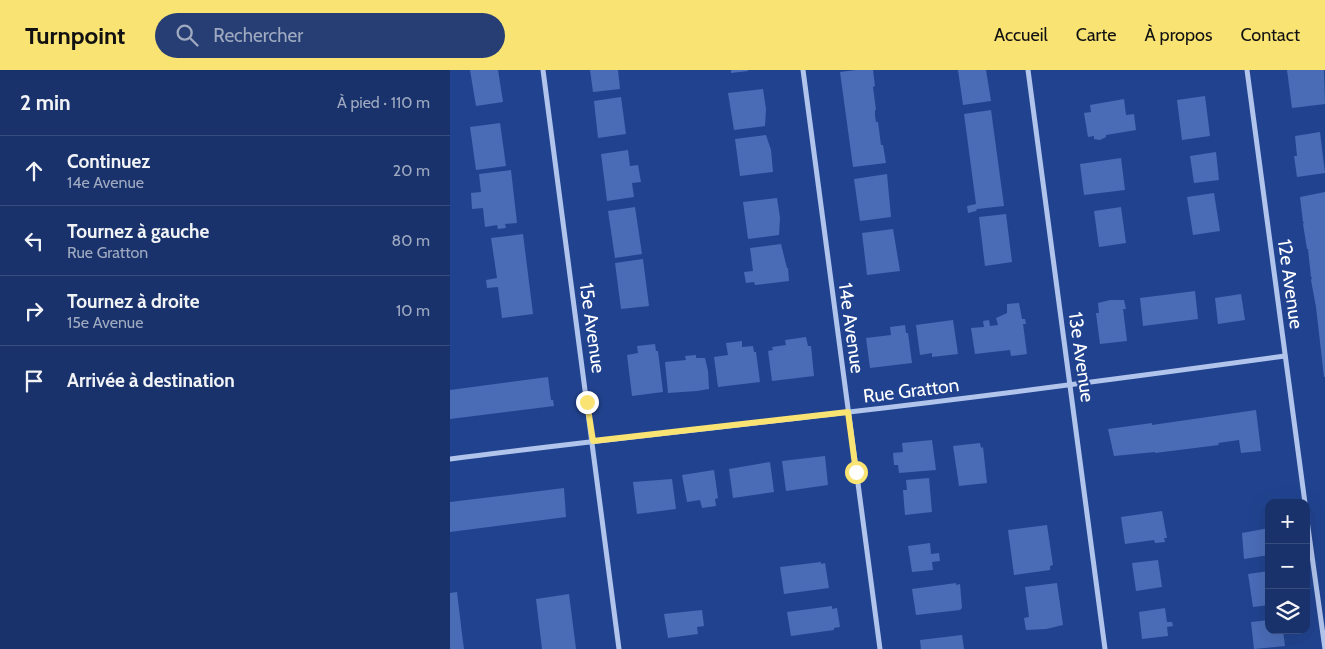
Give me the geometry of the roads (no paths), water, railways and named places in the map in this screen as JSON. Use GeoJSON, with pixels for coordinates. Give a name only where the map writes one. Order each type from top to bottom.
{"type":"FeatureCollection","features":[{"type":"Feature","properties":{"kind":"street","name":"15e Avenue"},"geometry":{"type":"LineString","coordinates":[[543,70],[619,649]]}},
{"type":"Feature","properties":{"kind":"street","name":"14e Avenue"},"geometry":{"type":"LineString","coordinates":[[803,70],[880,649]]}},
{"type":"Feature","properties":{"kind":"street","name":"13e Avenue"},"geometry":{"type":"LineString","coordinates":[[1028,70],[1106,649]]}},
{"type":"Feature","properties":{"kind":"street","name":"12e Avenue"},"geometry":{"type":"LineString","coordinates":[[1247,70],[1304,499]]}},
{"type":"Feature","properties":{"kind":"street","name":"Rue Gratton"},"geometry":{"type":"LineString","coordinates":[[450,459],[1071,385],[1285,356]]}},
{"type":"Feature","properties":{"kind":"street"},"geometry":{"type":"LineString","coordinates":[[1310,542],[1325,649]]}}]}
